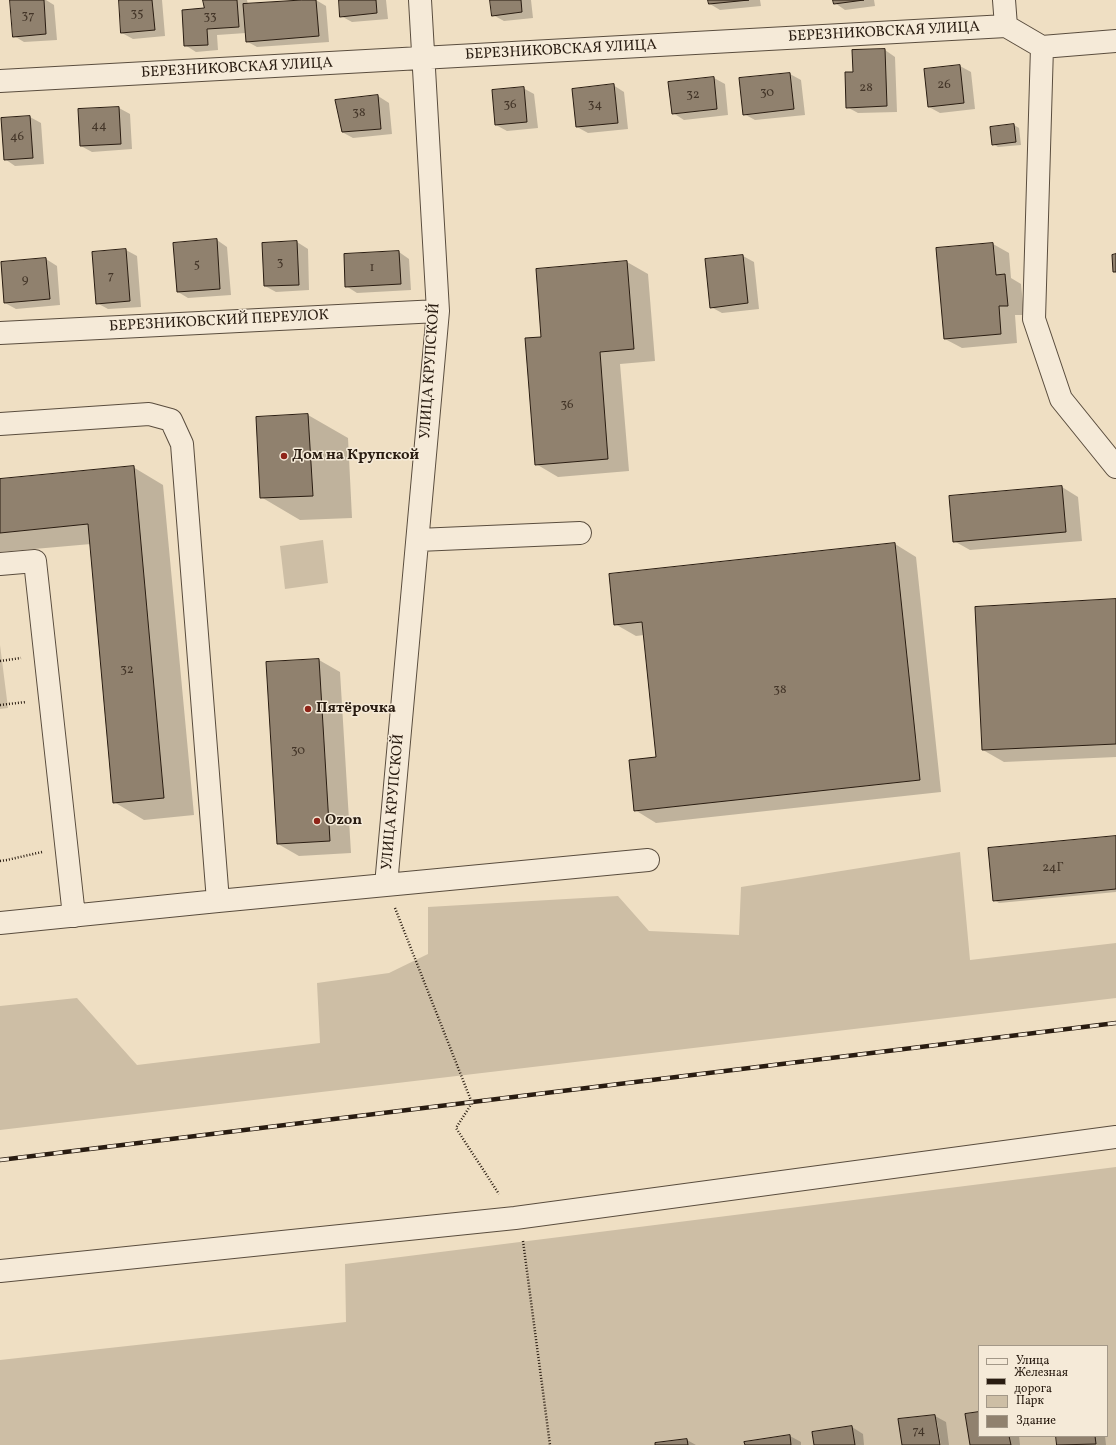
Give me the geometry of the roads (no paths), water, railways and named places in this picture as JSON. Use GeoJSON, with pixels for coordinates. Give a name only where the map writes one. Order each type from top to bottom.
{"type":"FeatureCollection","features":[{"type":"Feature","properties":{"kind":"street","name":"УЛИЦА КРУПСКОЙ"},"geometry":{"type":"LineString","coordinates":[[386,886],[438,311],[420,0]]}},
{"type":"Feature","properties":{"kind":"street"},"geometry":{"type":"LineString","coordinates":[[1004,0],[1006,26],[1042,47],[1116,41]]}},
{"type":"Feature","properties":{"kind":"street","name":"БЕРЕЗНИКОВСКАЯ УЛИЦА"},"geometry":{"type":"LineString","coordinates":[[0,81],[1006,26]]}},
{"type":"Feature","properties":{"kind":"street"},"geometry":{"type":"LineString","coordinates":[[1042,47],[1034,319],[1061,399],[1116,467]]}},
{"type":"Feature","properties":{"kind":"street","name":"БЕРЕЗНИКОВСКИЙ ПЕРЕУЛОК"},"geometry":{"type":"LineString","coordinates":[[0,334],[438,311]]}},
{"type":"Feature","properties":{"kind":"street"},"geometry":{"type":"LineString","coordinates":[[0,424],[149,414],[171,420],[182,444],[218,901]]}},
{"type":"Feature","properties":{"kind":"street"},"geometry":{"type":"LineString","coordinates":[[418,540],[580,533]]}},
{"type":"Feature","properties":{"kind":"street"},"geometry":{"type":"LineString","coordinates":[[0,564],[35,561],[74,916]]}},
{"type":"Feature","properties":{"kind":"street"},"geometry":{"type":"LineString","coordinates":[[0,923],[648,860]]}},
{"type":"Feature","properties":{"kind":"street"},"geometry":{"type":"LineString","coordinates":[[0,1271],[515,1218],[1116,1137]]}},
{"type":"Feature","properties":{"kind":"railway"},"geometry":{"type":"LineString","coordinates":[[0,1160],[1116,1023]]}},
{"type":"Feature","properties":{"kind":"place","name":"Дом на Крупской"},"geometry":{"type":"Point","coordinates":[284,456]}},
{"type":"Feature","properties":{"kind":"place","name":"Пятёрочка"},"geometry":{"type":"Point","coordinates":[308,709]}},
{"type":"Feature","properties":{"kind":"place","name":"Ozon"},"geometry":{"type":"Point","coordinates":[317,821]}}]}
